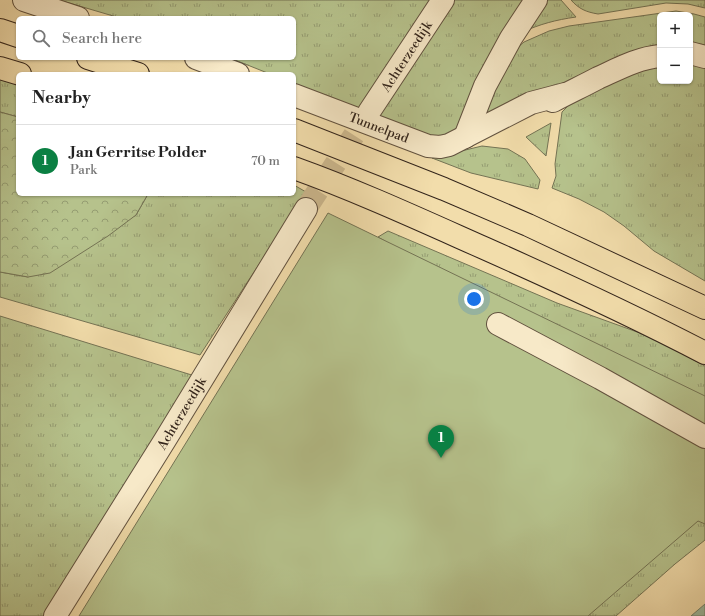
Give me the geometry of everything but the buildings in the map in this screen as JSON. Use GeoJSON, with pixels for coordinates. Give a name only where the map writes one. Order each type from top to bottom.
{"type":"FeatureCollection","features":[{"type":"Feature","properties":{"kind":"highway"},"geometry":{"type":"LineString","coordinates":[[0,30],[16,35]]}},
{"type":"Feature","properties":{"kind":"highway"},"geometry":{"type":"LineString","coordinates":[[94,60],[132,72]]}},
{"type":"Feature","properties":{"kind":"highway"},"geometry":{"type":"LineString","coordinates":[[0,68],[16,73]]}},
{"type":"Feature","properties":{"kind":"highway"},"geometry":{"type":"LineString","coordinates":[[296,131],[528,224],[705,308]]}},
{"type":"Feature","properties":{"kind":"highway"},"geometry":{"type":"LineString","coordinates":[[296,169],[342,186],[565,284],[705,353]]}},
{"type":"Feature","properties":{"kind":"street"},"geometry":{"type":"LineString","coordinates":[[24,0],[72,16]]}},
{"type":"Feature","properties":{"kind":"street","name":"Achterzeedijk"},"geometry":{"type":"LineString","coordinates":[[370,112],[444,0]]}},
{"type":"Feature","properties":{"kind":"street"},"geometry":{"type":"LineString","coordinates":[[465,137],[485,86],[511,38],[536,0]]}},
{"type":"Feature","properties":{"kind":"street"},"geometry":{"type":"LineString","coordinates":[[693,54],[705,57]]}},
{"type":"Feature","properties":{"kind":"street","name":"Tunnelpad"},"geometry":{"type":"LineString","coordinates":[[296,96],[428,146],[440,147],[449,145],[465,137],[486,135],[529,115],[565,94],[627,64],[657,57]]}},
{"type":"Feature","properties":{"kind":"street"},"geometry":{"type":"LineString","coordinates":[[201,60],[233,72]]}},
{"type":"Feature","properties":{"kind":"street","name":"Achterzeedijk"},"geometry":{"type":"LineString","coordinates":[[55,616],[165,440],[306,209]]}},
{"type":"Feature","properties":{"kind":"street"},"geometry":{"type":"LineString","coordinates":[[498,324],[600,378],[705,437]]}},
{"type":"Feature","properties":{"kind":"green space"},"geometry":{"type":"Polygon","coordinates":[[[59,0],[435,0],[363,111],[296,84],[296,72],[265,72],[235,60],[296,60],[296,16],[113,16],[59,0]]]}},
{"type":"Feature","properties":{"kind":"green space"},"geometry":{"type":"Polygon","coordinates":[[[452,0],[529,0],[460,128],[451,135],[437,138],[375,116],[452,0]]]}},
{"type":"Feature","properties":{"kind":"green space"},"geometry":{"type":"Polygon","coordinates":[[[543,0],[561,0],[576,17],[561,19],[522,32],[543,0]]]}},
{"type":"Feature","properties":{"kind":"green space"},"geometry":{"type":"Polygon","coordinates":[[[571,0],[705,0],[705,8],[688,4],[666,3],[598,14],[583,10],[571,0]]]}},
{"type":"Feature","properties":{"kind":"green space"},"geometry":{"type":"Polygon","coordinates":[[[657,14],[657,48],[553,89],[488,117],[483,112],[510,54],[524,42],[549,31],[569,26],[657,14]]]}},
{"type":"Feature","properties":{"kind":"green space"},"geometry":{"type":"Polygon","coordinates":[[[693,14],[705,17],[705,47],[693,45],[693,14]]]}},
{"type":"Feature","properties":{"kind":"green space"},"geometry":{"type":"Polygon","coordinates":[[[693,64],[705,67],[705,281],[654,251],[624,226],[604,212],[579,199],[552,188],[556,176],[555,164],[562,112],[579,95],[625,74],[657,66],[657,84],[693,84],[693,64]]]}},
{"type":"Feature","properties":{"kind":"green space"},"geometry":{"type":"Polygon","coordinates":[[[0,78],[16,82],[16,116],[0,112],[0,78]]]}},
{"type":"Feature","properties":{"kind":"green space"},"geometry":{"type":"Polygon","coordinates":[[[0,112],[16,116],[16,196],[147,196],[136,215],[108,236],[50,273],[28,277],[0,272],[0,112]]]}},
{"type":"Feature","properties":{"kind":"green space"},"geometry":{"type":"Polygon","coordinates":[[[551,123],[546,156],[526,137],[551,123]]]}},
{"type":"Feature","properties":{"kind":"green space"},"geometry":{"type":"Polygon","coordinates":[[[482,146],[508,149],[525,159],[540,180],[538,189],[471,173],[432,158],[482,146]]]}},
{"type":"Feature","properties":{"kind":"green space"},"geometry":{"type":"Polygon","coordinates":[[[296,186],[306,192],[200,355],[0,297],[0,272],[28,277],[136,215],[147,196],[296,196],[296,186]]]}},
{"type":"Feature","properties":{"kind":"green space"},"geometry":{"type":"Polygon","coordinates":[[[328,213],[705,396],[705,524],[698,521],[588,616],[79,616],[328,213]]]}},
{"type":"Feature","properties":{"kind":"green space"},"geometry":{"type":"Polygon","coordinates":[[[388,231],[557,303],[651,337],[705,366],[705,431],[378,237],[388,231]]]}},
{"type":"Feature","properties":{"kind":"green space"},"geometry":{"type":"Polygon","coordinates":[[[0,316],[195,376],[45,616],[0,616],[0,316]]]}},
{"type":"Feature","properties":{"kind":"green space"},"geometry":{"type":"Polygon","coordinates":[[[705,507],[705,540],[675,564],[616,616],[583,616],[705,507]]]}},
{"type":"Feature","properties":{"kind":"shaded area"},"geometry":{"type":"Polygon","coordinates":[[[705,604],[705,616],[691,616],[705,604]]]}},
{"type":"Feature","properties":{"kind":"tunnel"},"geometry":{"type":"LineString","coordinates":[[306,209],[369,112]]}},
{"type":"Feature","properties":{"kind":"place","name":"Jan Gerritse Polder"},"geometry":{"type":"Point","coordinates":[441,458]}}]}
